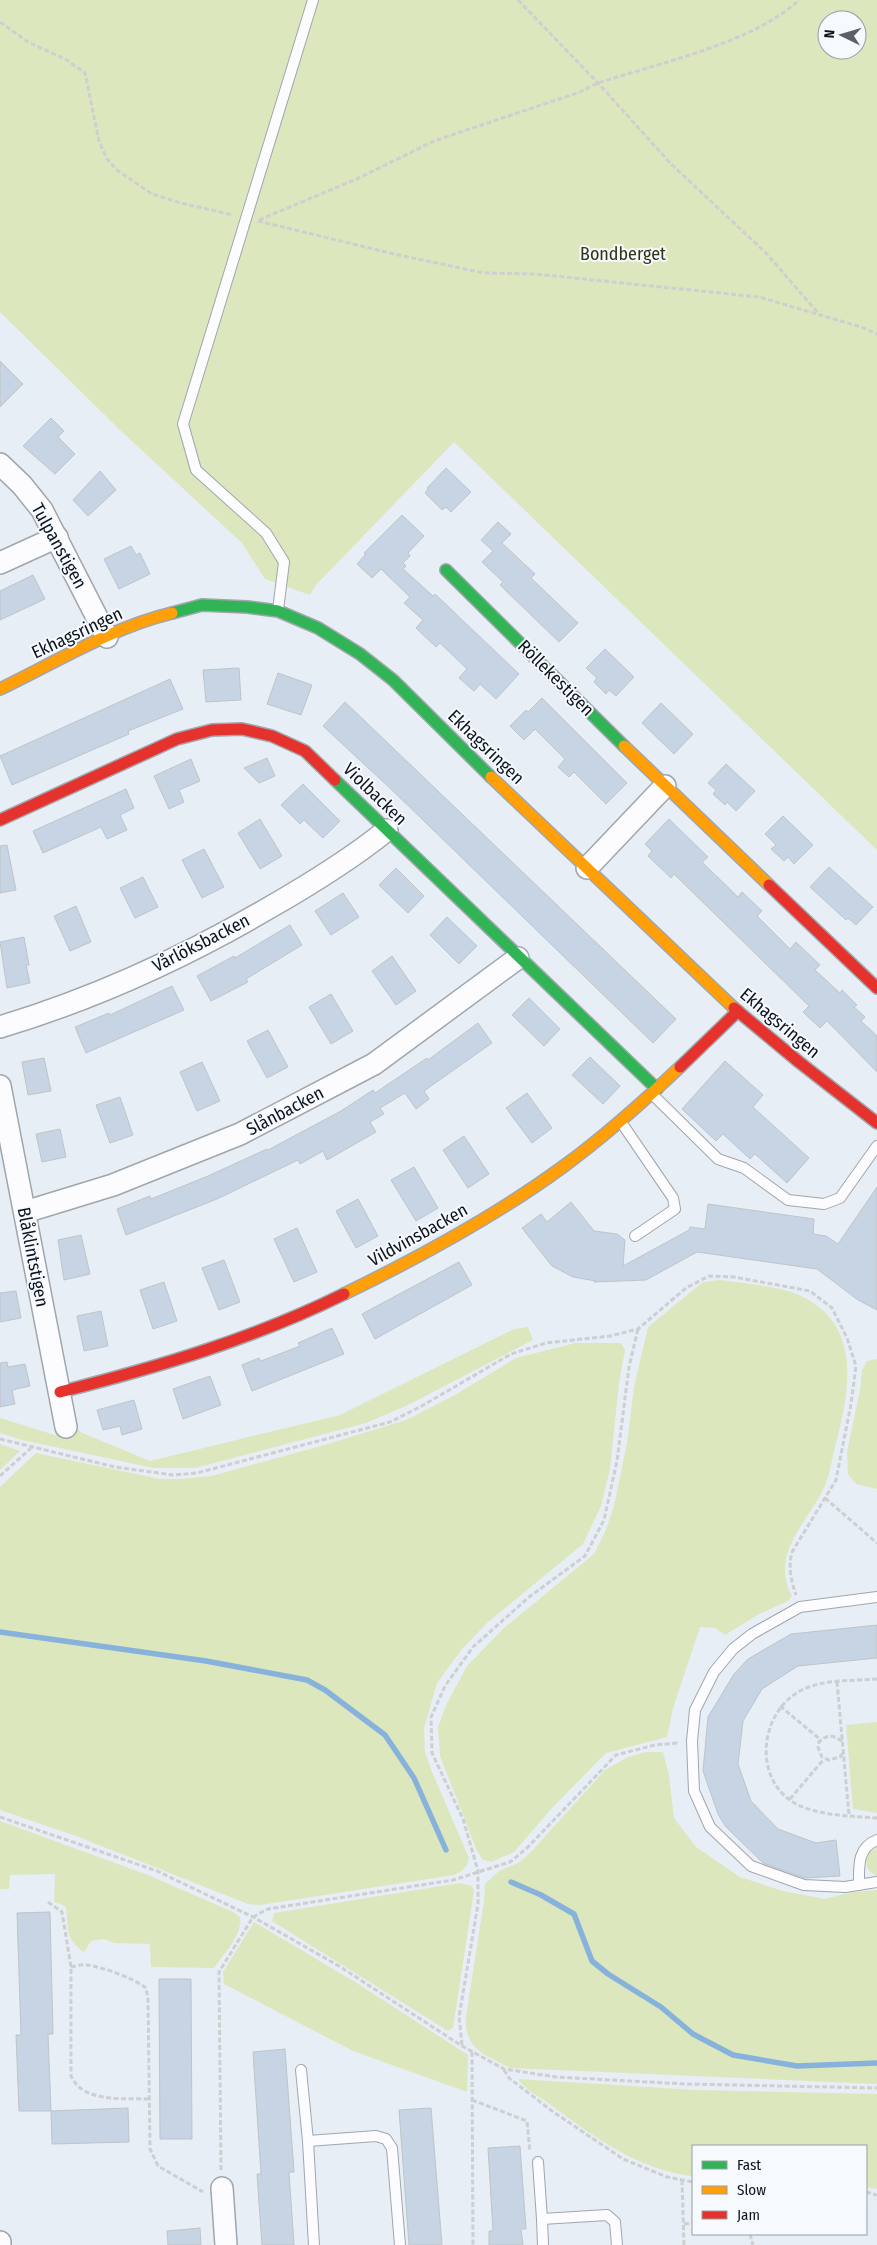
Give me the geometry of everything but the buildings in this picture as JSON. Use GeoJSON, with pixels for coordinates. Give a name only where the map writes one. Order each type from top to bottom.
{"type":"FeatureCollection","features":[{"type":"Feature","properties":{"kind":"street","name":"Tulpanstigen"},"geometry":{"type":"LineString","coordinates":[[0,464],[22,485],[42,510],[57,536],[107,637]]}},
{"type":"Feature","properties":{"kind":"street"},"geometry":{"type":"LineString","coordinates":[[0,563],[57,536]]}},
{"type":"Feature","properties":{"kind":"street","name":"Röllekestigen"},"geometry":{"type":"LineString","coordinates":[[446,570],[666,786],[877,988]]}},
{"type":"Feature","properties":{"kind":"street","name":"Ekhagsringen"},"geometry":{"type":"LineString","coordinates":[[0,689],[107,637],[154,617],[202,605],[247,607],[278,611],[318,628],[360,654],[393,680],[503,789],[738,1011],[877,1123]]}},
{"type":"Feature","properties":{"kind":"street","name":"Violbacken"},"geometry":{"type":"LineString","coordinates":[[0,820],[177,739],[203,731],[226,728],[252,730],[279,738],[305,752],[518,958],[595,1029],[654,1092]]}},
{"type":"Feature","properties":{"kind":"street"},"geometry":{"type":"LineString","coordinates":[[588,868],[666,786]]}},
{"type":"Feature","properties":{"kind":"street","name":"Vårlöksbacken"},"geometry":{"type":"LineString","coordinates":[[0,1027],[113,987],[208,944],[319,879],[387,830]]}},
{"type":"Feature","properties":{"kind":"street","name":"Slånbacken"},"geometry":{"type":"LineString","coordinates":[[25,1212],[113,1185],[240,1134],[374,1064],[518,958]]}},
{"type":"Feature","properties":{"kind":"street","name":"Vildvinsbacken"},"geometry":{"type":"LineString","coordinates":[[60,1392],[143,1372],[274,1326],[338,1298],[455,1236],[523,1194],[584,1151],[654,1092],[738,1011]]}},
{"type":"Feature","properties":{"kind":"street","name":"Blåklintstigen"},"geometry":{"type":"LineString","coordinates":[[0,1086],[66,1427]]}},
{"type":"Feature","properties":{"kind":"street"},"geometry":{"type":"LineString","coordinates":[[223,2196],[226,2245]]}},
{"type":"Feature","properties":{"kind":"lane"},"geometry":{"type":"LineString","coordinates":[[278,611],[284,562],[266,533],[196,470],[183,424],[313,0]]}},
{"type":"Feature","properties":{"kind":"lane"},"geometry":{"type":"LineString","coordinates":[[654,1092],[718,1159],[744,1168],[788,1200],[824,1204],[840,1198],[877,1146]]}},
{"type":"Feature","properties":{"kind":"lane"},"geometry":{"type":"LineString","coordinates":[[620,1121],[673,1198],[675,1210],[635,1236]]}},
{"type":"Feature","properties":{"kind":"lane"},"geometry":{"type":"LineString","coordinates":[[877,1597],[800,1607],[752,1634],[733,1649],[714,1672],[695,1710],[692,1741],[694,1791],[710,1827],[751,1866],[804,1885],[845,1887],[877,1882]]}},
{"type":"Feature","properties":{"kind":"lane"},"geometry":{"type":"LineString","coordinates":[[859,1885],[858,1862],[861,1854],[867,1844],[877,1840]]}},
{"type":"Feature","properties":{"kind":"lane"},"geometry":{"type":"LineString","coordinates":[[301,2070],[308,2141],[314,2245]]}},
{"type":"Feature","properties":{"kind":"lane"},"geometry":{"type":"LineString","coordinates":[[308,2141],[376,2136],[386,2139],[392,2148],[400,2245]]}},
{"type":"Feature","properties":{"kind":"lane"},"geometry":{"type":"LineString","coordinates":[[538,2162],[543,2245]]}},
{"type":"Feature","properties":{"kind":"lane"},"geometry":{"type":"LineString","coordinates":[[542,2220],[607,2215],[615,2222],[617,2245]]}},
{"type":"Feature","properties":{"kind":"path"},"geometry":{"type":"LineString","coordinates":[[518,0],[598,83],[671,164],[766,253],[819,314]]}},
{"type":"Feature","properties":{"kind":"path"},"geometry":{"type":"LineString","coordinates":[[799,0],[790,9],[738,38],[598,83],[572,95],[434,141],[359,178],[256,221],[484,273],[536,274],[759,297],[819,314],[877,334]]}},
{"type":"Feature","properties":{"kind":"path"},"geometry":{"type":"LineString","coordinates":[[0,22],[28,42],[67,60],[85,73],[100,141],[106,159],[117,170],[152,194],[247,218]]}},
{"type":"Feature","properties":{"kind":"path"},"geometry":{"type":"LineString","coordinates":[[0,1439],[115,1467],[173,1476],[197,1473],[390,1422],[420,1407],[511,1354],[546,1343],[610,1336],[638,1329],[686,1288],[708,1276],[734,1277],[810,1291],[832,1308],[847,1338],[856,1366],[852,1404],[836,1480],[792,1552],[789,1564],[791,1580],[800,1607]]}},
{"type":"Feature","properties":{"kind":"path"},"geometry":{"type":"LineString","coordinates":[[462,2046],[459,2017],[478,1904],[478,1872],[463,1818],[432,1753],[431,1717],[446,1686],[473,1647],[529,1597],[585,1556],[604,1520],[618,1461],[630,1367],[638,1329]]}},
{"type":"Feature","properties":{"kind":"path"},"geometry":{"type":"LineString","coordinates":[[52,1452],[54,1446]]}},
{"type":"Feature","properties":{"kind":"path"},"geometry":{"type":"LineString","coordinates":[[0,1476],[31,1448]]}},
{"type":"Feature","properties":{"kind":"path"},"geometry":{"type":"LineString","coordinates":[[825,1498],[877,1544]]}},
{"type":"Feature","properties":{"kind":"path"},"geometry":{"type":"LineString","coordinates":[[877,1679],[837,1682],[811,1686],[802,1690],[780,1706],[771,1719],[765,1751],[774,1779],[782,1792],[790,1800],[816,1810],[849,1816],[877,1818]]}},
{"type":"Feature","properties":{"kind":"path"},"geometry":{"type":"LineString","coordinates":[[837,1682],[849,1816]]}},
{"type":"Feature","properties":{"kind":"path"},"geometry":{"type":"LineString","coordinates":[[780,1706],[821,1740]]}},
{"type":"Feature","properties":{"kind":"path"},"geometry":{"type":"LineString","coordinates":[[824,1759],[818,1747],[821,1740],[827,1736],[833,1736],[842,1741]]}},
{"type":"Feature","properties":{"kind":"path"},"geometry":{"type":"LineString","coordinates":[[71,1967],[85,1964],[138,1982],[146,1988],[148,1999],[150,2149],[158,2166],[223,2196],[220,2163],[219,1972],[253,1917],[268,1909],[453,1880],[510,1862],[527,1848],[616,1756],[655,1745],[692,1741]]}},
{"type":"Feature","properties":{"kind":"path"},"geometry":{"type":"LineString","coordinates":[[824,1759],[834,1760],[843,1753]]}},
{"type":"Feature","properties":{"kind":"path"},"geometry":{"type":"LineString","coordinates":[[790,1800],[824,1759]]}},
{"type":"Feature","properties":{"kind":"path"},"geometry":{"type":"LineString","coordinates":[[0,1817],[157,1871],[253,1917],[339,1966],[462,2046],[504,2069],[556,2076],[685,2084],[877,2088]]}},
{"type":"Feature","properties":{"kind":"path"},"geometry":{"type":"LineString","coordinates":[[48,1902],[62,1912],[71,1967],[71,2076],[76,2086],[90,2093],[109,2098],[148,2099]]}},
{"type":"Feature","properties":{"kind":"path"},"geometry":{"type":"LineString","coordinates":[[472,2052],[473,2245]]}},
{"type":"Feature","properties":{"kind":"path"},"geometry":{"type":"LineString","coordinates":[[504,2069],[509,2078],[552,2111],[623,2159],[667,2177],[692,2182]]}},
{"type":"Feature","properties":{"kind":"path"},"geometry":{"type":"LineString","coordinates":[[472,2100],[527,2122],[531,2160],[538,2162]]}},
{"type":"Feature","properties":{"kind":"path"},"geometry":{"type":"LineString","coordinates":[[682,2180],[684,2245]]}},
{"type":"Feature","properties":{"kind":"path"},"geometry":{"type":"LineString","coordinates":[[684,2224],[692,2224]]}},
{"type":"Feature","properties":{"kind":"green space","name":"Bondberget"},"geometry":{"type":"Polygon","coordinates":[[[0,0],[877,0],[877,850],[454,442],[316,585],[310,595],[265,579],[242,543],[121,431],[0,312],[0,0]]]}},
{"type":"Feature","properties":{"kind":"green space"},"geometry":{"type":"Polygon","coordinates":[[[719,1280],[772,1287],[801,1296],[821,1308],[834,1324],[843,1341],[847,1360],[847,1380],[841,1422],[823,1490],[799,1528],[787,1554],[785,1567],[786,1581],[792,1596],[788,1601],[759,1614],[725,1635],[715,1628],[700,1627],[673,1708],[667,1737],[606,1753],[551,1809],[514,1852],[492,1862],[483,1860],[477,1851],[440,1756],[438,1727],[446,1705],[467,1666],[504,1628],[594,1554],[605,1532],[614,1506],[627,1443],[634,1387],[648,1327],[703,1282],[719,1280]]]}},
{"type":"Feature","properties":{"kind":"green space"},"geometry":{"type":"Polygon","coordinates":[[[528,1327],[533,1340],[408,1405],[366,1423],[195,1468],[154,1468],[22,1440],[0,1433],[0,1418],[55,1435],[79,1429],[80,1432],[150,1461],[340,1415],[514,1329],[528,1327]]]}},
{"type":"Feature","properties":{"kind":"green space"},"geometry":{"type":"Polygon","coordinates":[[[575,1343],[621,1343],[625,1350],[619,1383],[610,1469],[601,1506],[583,1544],[487,1623],[462,1649],[437,1683],[424,1728],[425,1752],[469,1858],[466,1867],[454,1875],[260,1905],[248,1904],[76,1836],[0,1810],[0,1487],[36,1453],[160,1479],[211,1476],[321,1446],[406,1420],[455,1395],[516,1358],[575,1343]]]}},
{"type":"Feature","properties":{"kind":"green space"},"geometry":{"type":"Polygon","coordinates":[[[877,1359],[877,1489],[856,1484],[848,1474],[847,1452],[860,1390],[862,1370],[867,1361],[877,1359]]]}},
{"type":"Feature","properties":{"kind":"green space"},"geometry":{"type":"Polygon","coordinates":[[[0,1444],[20,1451],[0,1470],[0,1444]]]}},
{"type":"Feature","properties":{"kind":"green space"},"geometry":{"type":"Polygon","coordinates":[[[877,1722],[877,1813],[853,1809],[846,1725],[877,1722]]]}},
{"type":"Feature","properties":{"kind":"green space"},"geometry":{"type":"Polygon","coordinates":[[[646,1752],[663,1752],[669,1775],[674,1818],[696,1847],[740,1877],[783,1891],[824,1899],[853,1892],[877,1890],[877,2084],[510,2068],[485,2055],[472,2044],[466,2028],[466,2017],[485,1884],[499,1871],[520,1862],[532,1851],[605,1770],[628,1757],[646,1752]]]}},
{"type":"Feature","properties":{"kind":"green space"},"geometry":{"type":"Polygon","coordinates":[[[0,1821],[148,1875],[233,1912],[240,1917],[239,1930],[236,1937],[214,1968],[151,1967],[150,1944],[115,1943],[103,1939],[91,1941],[84,1952],[70,1937],[66,1908],[54,1902],[55,1874],[10,1875],[9,1889],[0,1889],[0,1821]]]}},
{"type":"Feature","properties":{"kind":"green space"},"geometry":{"type":"Polygon","coordinates":[[[877,1847],[877,1876],[869,1870],[866,1861],[868,1854],[877,1847]]]}},
{"type":"Feature","properties":{"kind":"green space"},"geometry":{"type":"Polygon","coordinates":[[[460,1883],[472,1886],[474,1891],[453,2028],[448,2031],[272,1921],[274,1913],[460,1883]]]}},
{"type":"Feature","properties":{"kind":"green space"},"geometry":{"type":"Polygon","coordinates":[[[254,1922],[355,1982],[468,2055],[467,2092],[353,2051],[224,1984],[223,1972],[254,1922]]]}},
{"type":"Feature","properties":{"kind":"green space"},"geometry":{"type":"Polygon","coordinates":[[[518,2079],[696,2090],[877,2094],[877,2189],[867,2187],[867,2145],[692,2145],[692,2176],[673,2173],[634,2159],[616,2149],[581,2127],[524,2086],[518,2079]]]}},
{"type":"Feature","properties":{"kind":"waterway"},"geometry":{"type":"LineString","coordinates":[[0,1632],[206,1661],[307,1680],[325,1690],[385,1735],[414,1778],[446,1850]]}},
{"type":"Feature","properties":{"kind":"waterway"},"geometry":{"type":"LineString","coordinates":[[511,1882],[541,1895],[574,1914],[592,1961],[608,1974],[661,2007],[693,2034],[733,2055],[797,2066],[877,2063]]}},
{"type":"Feature","properties":{"kind":"traffic: fast"},"geometry":{"type":"LineString","coordinates":[[446,570],[624,746]]}},
{"type":"Feature","properties":{"kind":"traffic: fast"},"geometry":{"type":"LineString","coordinates":[[172,613],[202,605],[247,607],[278,611],[318,628],[360,654],[393,680],[491,777]]}},
{"type":"Feature","properties":{"kind":"traffic: fast"},"geometry":{"type":"LineString","coordinates":[[335,780],[657,1089]]}},
{"type":"Feature","properties":{"kind":"traffic: slow"},"geometry":{"type":"LineString","coordinates":[[0,689],[106,636],[150,619],[172,613]]}},
{"type":"Feature","properties":{"kind":"traffic: slow"},"geometry":{"type":"LineString","coordinates":[[624,746],[769,885]]}},
{"type":"Feature","properties":{"kind":"traffic: slow"},"geometry":{"type":"LineString","coordinates":[[491,777],[734,1008]]}},
{"type":"Feature","properties":{"kind":"traffic: slow"},"geometry":{"type":"LineString","coordinates":[[344,1294],[457,1235],[512,1202],[579,1155],[609,1131],[680,1067]]}},
{"type":"Feature","properties":{"kind":"traffic: jam"},"geometry":{"type":"LineString","coordinates":[[0,820],[177,739],[212,730],[242,729],[272,736],[305,751],[335,780]]}},
{"type":"Feature","properties":{"kind":"traffic: jam"},"geometry":{"type":"LineString","coordinates":[[769,885],[877,988]]}},
{"type":"Feature","properties":{"kind":"traffic: jam"},"geometry":{"type":"LineString","coordinates":[[734,1008],[877,1123]]}},
{"type":"Feature","properties":{"kind":"traffic: jam"},"geometry":{"type":"LineString","coordinates":[[680,1067],[738,1011]]}},
{"type":"Feature","properties":{"kind":"traffic: jam"},"geometry":{"type":"LineString","coordinates":[[60,1392],[169,1362],[240,1338],[275,1325],[344,1294]]}}]}
